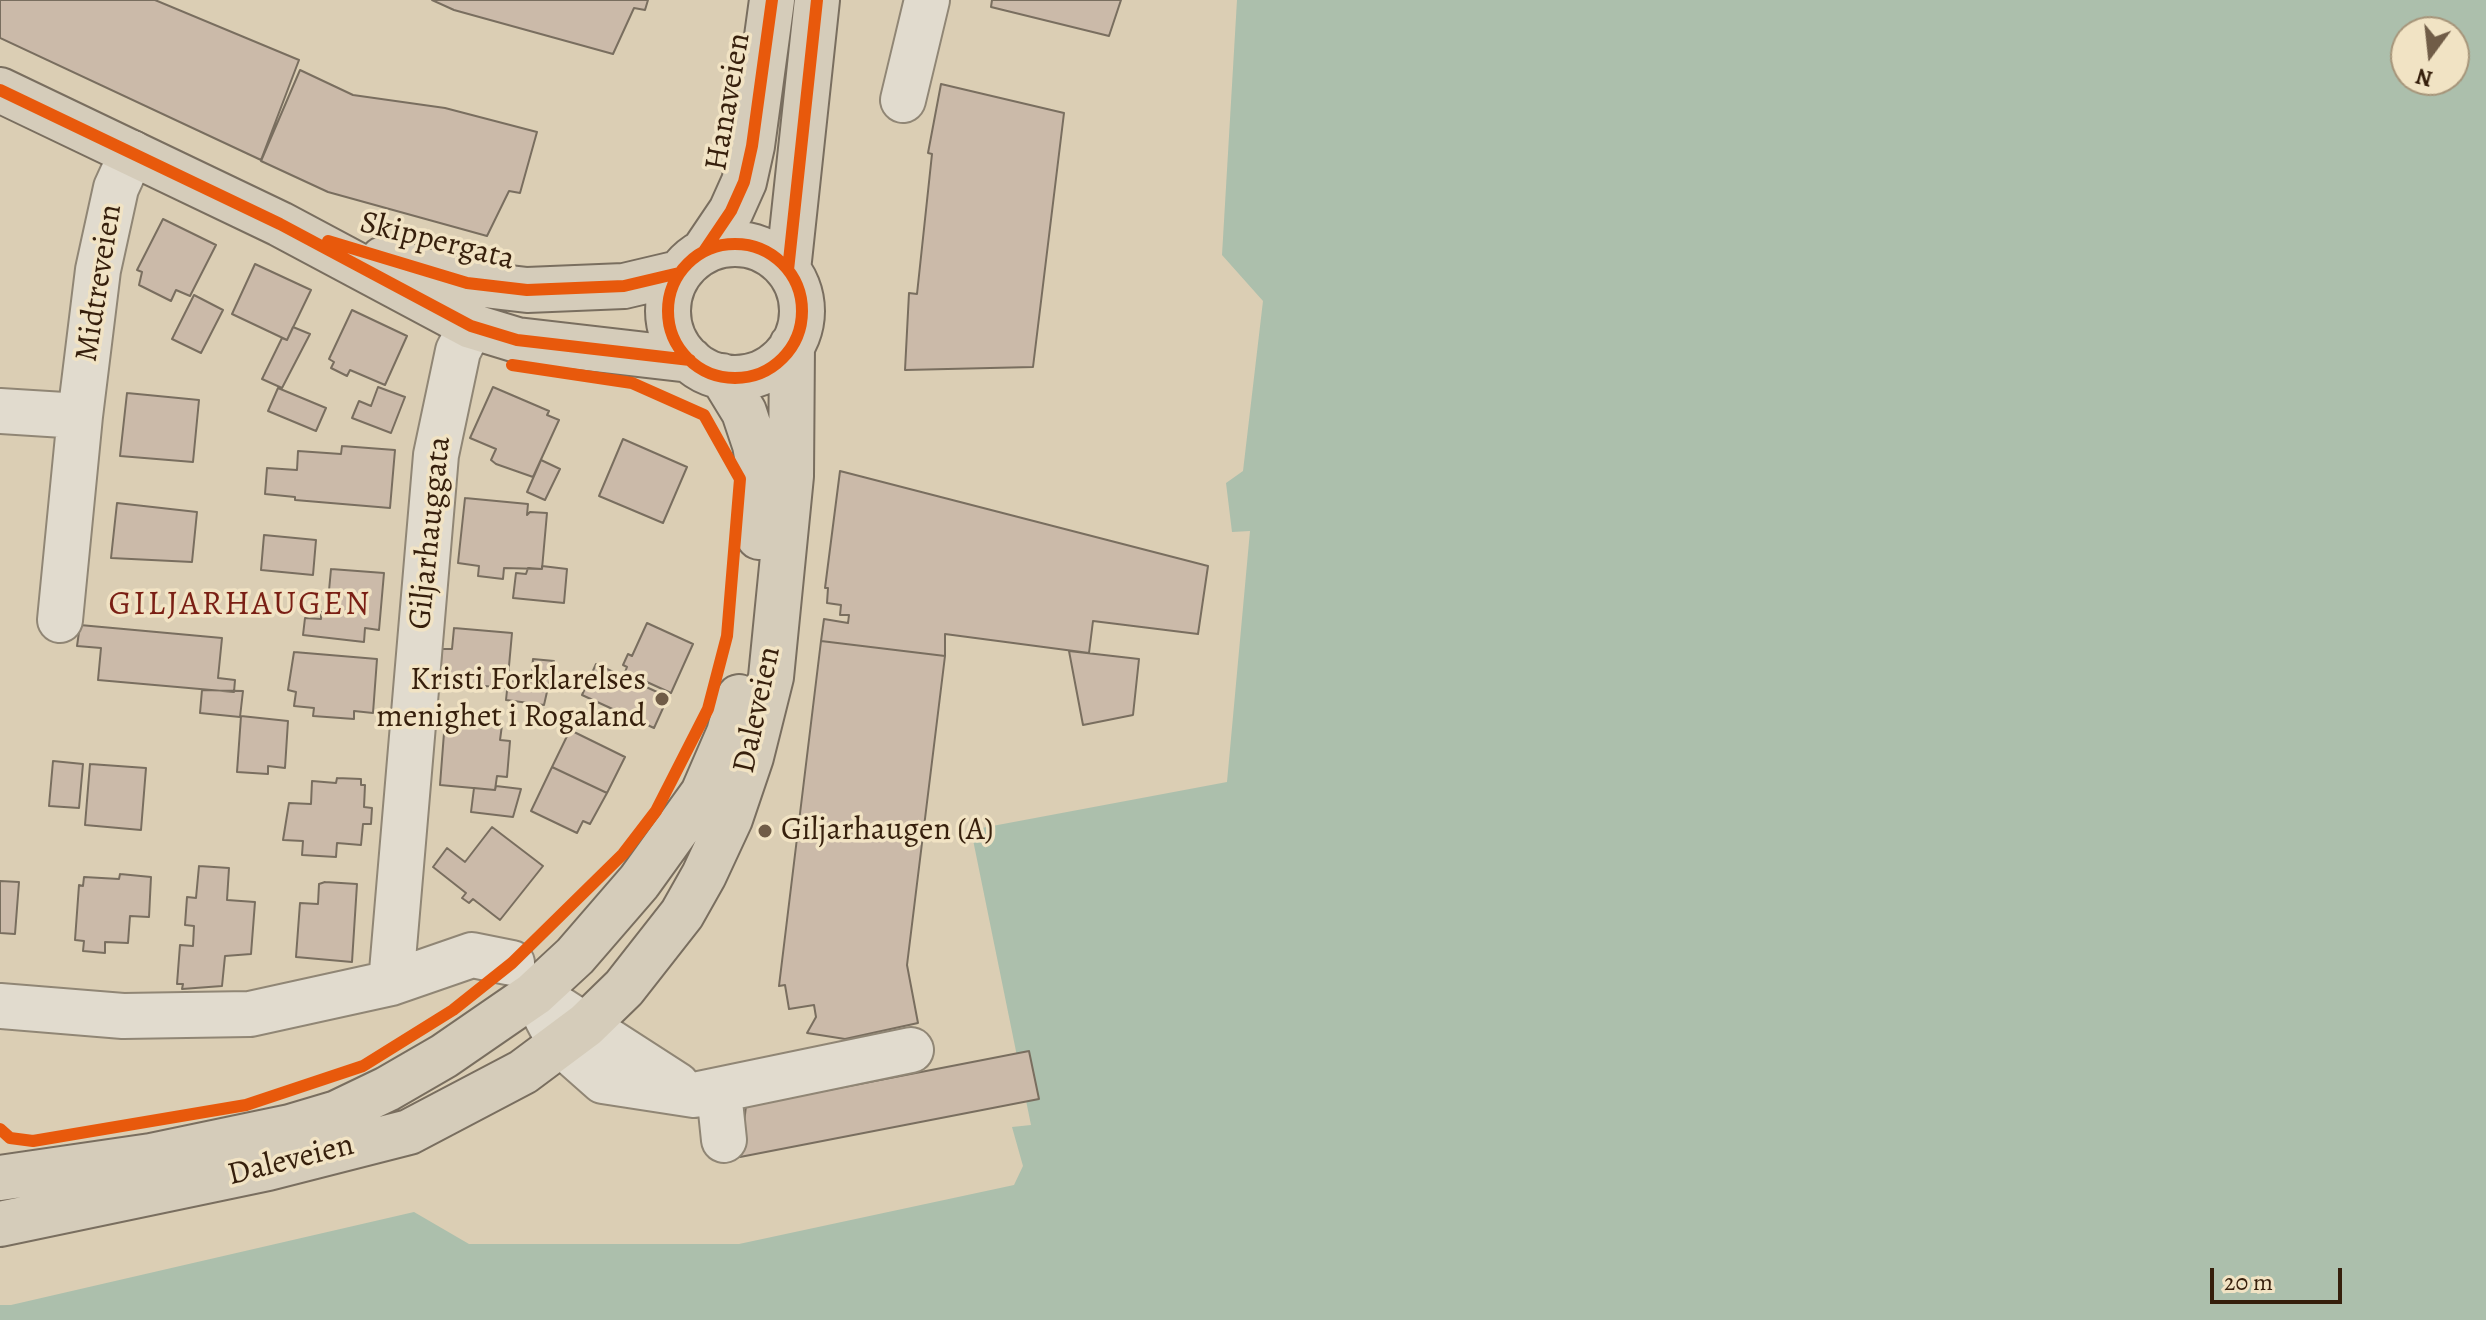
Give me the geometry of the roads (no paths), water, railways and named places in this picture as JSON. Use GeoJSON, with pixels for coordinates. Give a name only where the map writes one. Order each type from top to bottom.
{"type":"FeatureCollection","features":[{"type":"Feature","properties":{"kind":"main road","name":"Hanaveien"},"geometry":{"type":"LineString","coordinates":[[691,262],[731,211],[744,182],[752,146],[772,0]]}},
{"type":"Feature","properties":{"kind":"main road"},"geometry":{"type":"LineString","coordinates":[[788,270],[817,0]]}},
{"type":"Feature","properties":{"kind":"main road","name":"Skippergata"},"geometry":{"type":"LineString","coordinates":[[0,90],[280,224],[471,326],[517,340],[706,368]]}},
{"type":"Feature","properties":{"kind":"main road","name":"Skippergata"},"geometry":{"type":"LineString","coordinates":[[280,224],[409,268],[467,283],[527,290],[586,290],[624,286],[691,262]]}},
{"type":"Feature","properties":{"kind":"main road"},"geometry":{"type":"LineString","coordinates":[[726,244],[750,245],[771,254],[788,270],[801,299],[799,331],[779,361],[762,372],[742,377],[706,368],[670,328],[667,308],[691,262],[726,244]]}},
{"type":"Feature","properties":{"kind":"main road","name":"Daleveien"},"geometry":{"type":"LineString","coordinates":[[0,1224],[268,1168],[409,1132],[523,1072],[573,1034],[624,988],[682,914],[730,819],[751,757],[771,677],[790,491],[792,345]]}},
{"type":"Feature","properties":{"kind":"main road","name":"Daleveien"},"geometry":{"type":"LineString","coordinates":[[0,1178],[151,1156],[290,1127],[337,1113],[444,1056],[523,978],[575,956],[639,882],[703,793],[729,733],[752,621],[761,478],[744,412],[706,368]]}},
{"type":"Feature","properties":{"kind":"street"},"geometry":{"type":"LineString","coordinates":[[903,100],[927,0]]}},
{"type":"Feature","properties":{"kind":"street","name":"Midtreveien"},"geometry":{"type":"LineString","coordinates":[[60,620],[98,270],[116,188],[132,153]]}},
{"type":"Feature","properties":{"kind":"street","name":"Giljarhauggata"},"geometry":{"type":"LineString","coordinates":[[391,983],[436,455],[458,351],[471,326]]}},
{"type":"Feature","properties":{"kind":"street"},"geometry":{"type":"LineString","coordinates":[[0,411],[80,416]]}},
{"type":"Feature","properties":{"kind":"street"},"geometry":{"type":"LineString","coordinates":[[0,1006],[123,1016],[250,1014],[391,983],[472,955],[523,978],[573,1034],[603,1081],[707,1094],[911,1050]]}},
{"type":"Feature","properties":{"kind":"street"},"geometry":{"type":"LineString","coordinates":[[707,1094],[724,1140]]}},
{"type":"Feature","properties":{"kind":"place","name":"Kristi Forklarelses menighet i Rogaland"},"geometry":{"type":"Point","coordinates":[662,699]}},
{"type":"Feature","properties":{"kind":"place","name":"Giljarhaugen (A)"},"geometry":{"type":"Point","coordinates":[765,831]}},
{"type":"Feature","properties":{"kind":"district","name":"GILJARHAUGEN"},"geometry":{"type":"Point","coordinates":[240,606]}}]}
